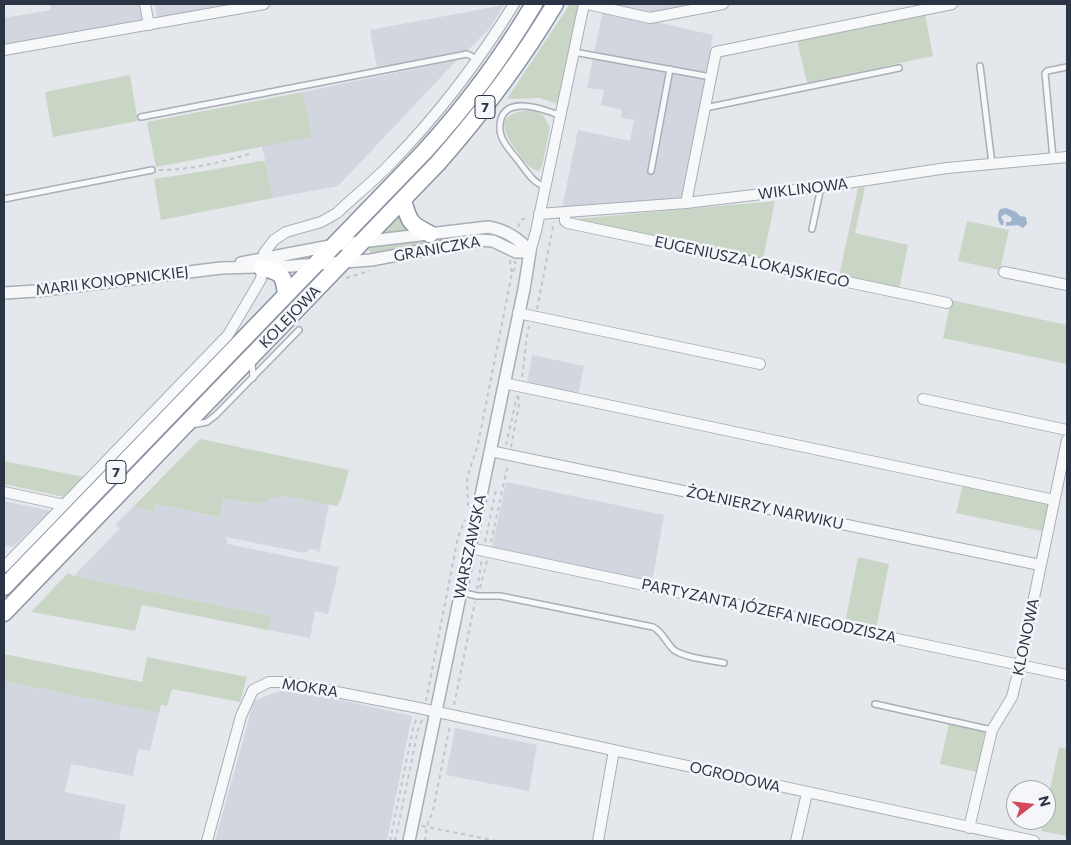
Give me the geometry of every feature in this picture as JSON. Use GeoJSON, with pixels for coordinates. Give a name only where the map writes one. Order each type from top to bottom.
{"type":"FeatureCollection","features":[{"type":"Feature","properties":{"kind":"highway","name":"KOLEJOWA"},"geometry":{"type":"LineString","coordinates":[[4,587],[425,151],[452,120],[500,57],[534,4]]}},
{"type":"Feature","properties":{"kind":"highway","name":"KOLEJOWA"},"geometry":{"type":"LineString","coordinates":[[4,613],[251,357],[345,270],[363,241],[403,200],[481,112],[525,52],[555,4]]}},
{"type":"Feature","properties":{"kind":"highway"},"geometry":{"type":"LineString","coordinates":[[403,200],[409,219],[414,226],[430,234]]}},
{"type":"Feature","properties":{"kind":"highway"},"geometry":{"type":"LineString","coordinates":[[262,263],[281,274],[285,282],[286,295]]}},
{"type":"Feature","properties":{"kind":"street"},"geometry":{"type":"LineString","coordinates":[[145,4],[149,25]]}},
{"type":"Feature","properties":{"kind":"street"},"geometry":{"type":"LineString","coordinates":[[4,50],[264,4]]}},
{"type":"Feature","properties":{"kind":"street"},"geometry":{"type":"LineString","coordinates":[[4,567],[228,335],[261,278],[262,263],[268,246],[280,235],[328,219],[337,213],[390,164],[443,104],[477,59],[514,4]]}},
{"type":"Feature","properties":{"kind":"street"},"geometry":{"type":"LineString","coordinates":[[530,252],[573,52],[586,4],[650,18],[723,4]]}},
{"type":"Feature","properties":{"kind":"street"},"geometry":{"type":"LineString","coordinates":[[686,204],[715,54],[718,51],[952,4]]}},
{"type":"Feature","properties":{"kind":"street","name":"WIKLINOWA"},"geometry":{"type":"LineString","coordinates":[[538,217],[560,213],[686,204],[821,187],[947,168],[1067,157]]}},
{"type":"Feature","properties":{"kind":"street","name":"EUGENIUSZA LOKAJSKIEGO"},"geometry":{"type":"LineString","coordinates":[[560,213],[568,223],[947,303]]}},
{"type":"Feature","properties":{"kind":"street","name":"GRANICZKA"},"geometry":{"type":"LineString","coordinates":[[335,245],[488,227],[500,229],[510,234],[530,252]]}},
{"type":"Feature","properties":{"kind":"street","name":"GRANICZKA"},"geometry":{"type":"LineString","coordinates":[[317,263],[345,270],[378,259],[448,244],[478,240],[493,241],[516,252],[530,252]]}},
{"type":"Feature","properties":{"kind":"street","name":"MARII KONOPNICKIEJ"},"geometry":{"type":"LineString","coordinates":[[4,293],[36,291],[262,263],[335,245]]}},
{"type":"Feature","properties":{"kind":"street","name":"WARSZAWSKA"},"geometry":{"type":"LineString","coordinates":[[409,841],[413,824],[426,712],[461,592],[530,252]]}},
{"type":"Feature","properties":{"kind":"street","name":"MARII KONOPNICKIEJ"},"geometry":{"type":"LineString","coordinates":[[262,263],[317,263]]}},
{"type":"Feature","properties":{"kind":"street"},"geometry":{"type":"LineString","coordinates":[[1004,272],[1067,285]]}},
{"type":"Feature","properties":{"kind":"street"},"geometry":{"type":"LineString","coordinates":[[518,313],[760,364]]}},
{"type":"Feature","properties":{"kind":"street"},"geometry":{"type":"LineString","coordinates":[[504,383],[519,391],[1054,500]]}},
{"type":"Feature","properties":{"kind":"street"},"geometry":{"type":"LineString","coordinates":[[922,399],[1067,430]]}},
{"type":"Feature","properties":{"kind":"street","name":"KLONOWA"},"geometry":{"type":"LineString","coordinates":[[969,828],[992,730],[1012,697],[1067,440]]}},
{"type":"Feature","properties":{"kind":"street","name":"ŻOŁNIERZY NARWIKU"},"geometry":{"type":"LineString","coordinates":[[490,451],[1040,564]]}},
{"type":"Feature","properties":{"kind":"street"},"geometry":{"type":"LineString","coordinates":[[4,492],[64,505]]}},
{"type":"Feature","properties":{"kind":"street","name":"PARTYZANTA JÓZEFA NIEGODZISZA"},"geometry":{"type":"LineString","coordinates":[[470,548],[1067,675]]}},
{"type":"Feature","properties":{"kind":"street","name":"MOKRA"},"geometry":{"type":"LineString","coordinates":[[207,841],[241,716],[252,690],[256,687],[269,682],[285,682],[426,712]]}},
{"type":"Feature","properties":{"kind":"street","name":"OGRODOWA"},"geometry":{"type":"LineString","coordinates":[[426,712],[614,750],[969,828],[998,838],[1034,841]]}},
{"type":"Feature","properties":{"kind":"street"},"geometry":{"type":"LineString","coordinates":[[598,841],[614,750]]}},
{"type":"Feature","properties":{"kind":"street"},"geometry":{"type":"LineString","coordinates":[[796,841],[806,793]]}},
{"type":"Feature","properties":{"kind":"lane"},"geometry":{"type":"LineString","coordinates":[[573,52],[711,76]]}},
{"type":"Feature","properties":{"kind":"lane"},"geometry":{"type":"LineString","coordinates":[[141,117],[467,54],[477,59]]}},
{"type":"Feature","properties":{"kind":"lane"},"geometry":{"type":"LineString","coordinates":[[980,66],[992,164]]}},
{"type":"Feature","properties":{"kind":"lane"},"geometry":{"type":"LineString","coordinates":[[1053,158],[1045,73],[1067,67]]}},
{"type":"Feature","properties":{"kind":"lane"},"geometry":{"type":"LineString","coordinates":[[705,108],[899,68]]}},
{"type":"Feature","properties":{"kind":"lane"},"geometry":{"type":"LineString","coordinates":[[651,170],[670,69]]}},
{"type":"Feature","properties":{"kind":"lane"},"geometry":{"type":"LineString","coordinates":[[545,186],[538,185],[525,169],[503,140],[499,128],[502,117],[508,109],[518,106],[532,107],[559,115]]}},
{"type":"Feature","properties":{"kind":"lane"},"geometry":{"type":"LineString","coordinates":[[4,199],[152,170]]}},
{"type":"Feature","properties":{"kind":"lane"},"geometry":{"type":"LineString","coordinates":[[812,230],[821,187]]}},
{"type":"Feature","properties":{"kind":"lane"},"geometry":{"type":"LineString","coordinates":[[184,426],[199,424],[212,418],[299,330]]}},
{"type":"Feature","properties":{"kind":"lane"},"geometry":{"type":"LineString","coordinates":[[251,357],[253,378]]}},
{"type":"Feature","properties":{"kind":"lane"},"geometry":{"type":"LineString","coordinates":[[461,592],[477,596],[500,596],[653,627],[660,630],[670,647],[680,654],[724,663]]}},
{"type":"Feature","properties":{"kind":"lane"},"geometry":{"type":"LineString","coordinates":[[874,704],[992,730]]}},
{"type":"Feature","properties":{"kind":"path"},"geometry":{"type":"LineString","coordinates":[[152,170],[182,170],[202,167],[253,154]]}},
{"type":"Feature","properties":{"kind":"path"},"geometry":{"type":"LineString","coordinates":[[537,313],[560,213]]}},
{"type":"Feature","properties":{"kind":"path"},"geometry":{"type":"LineString","coordinates":[[518,228],[522,219],[538,217]]}},
{"type":"Feature","properties":{"kind":"path"},"geometry":{"type":"LineString","coordinates":[[467,510],[467,478],[478,444],[512,273],[511,261],[506,257]]}},
{"type":"Feature","properties":{"kind":"path"},"geometry":{"type":"LineString","coordinates":[[345,270],[373,270]]}},
{"type":"Feature","properties":{"kind":"path"},"geometry":{"type":"LineString","coordinates":[[453,711],[477,596],[489,552],[507,454],[512,412],[519,391],[526,355],[524,350],[529,324]]}},
{"type":"Feature","properties":{"kind":"path"},"geometry":{"type":"LineString","coordinates":[[507,454],[520,405],[519,391]]}},
{"type":"Feature","properties":{"kind":"path"},"geometry":{"type":"LineString","coordinates":[[395,841],[418,730],[426,712],[425,698],[458,537],[466,516]]}},
{"type":"Feature","properties":{"kind":"path"},"geometry":{"type":"LineString","coordinates":[[451,696],[456,697]]}},
{"type":"Feature","properties":{"kind":"path"},"geometry":{"type":"LineString","coordinates":[[390,841],[413,729],[426,712]]}},
{"type":"Feature","properties":{"kind":"path"},"geometry":{"type":"LineString","coordinates":[[425,841],[451,721]]}},
{"type":"Feature","properties":{"kind":"path"},"geometry":{"type":"LineString","coordinates":[[413,729],[424,731]]}},
{"type":"Feature","properties":{"kind":"path"},"geometry":{"type":"LineString","coordinates":[[443,735],[448,736]]}},
{"type":"Feature","properties":{"kind":"path"},"geometry":{"type":"LineString","coordinates":[[413,824],[497,841]]}},
{"type":"Feature","properties":{"kind":"shaded area"},"geometry":{"type":"Polygon","coordinates":[[[50,4],[140,4],[143,20],[4,46],[4,18],[51,10],[50,4]]]}},
{"type":"Feature","properties":{"kind":"shaded area"},"geometry":{"type":"Polygon","coordinates":[[[155,4],[242,4],[157,19],[155,4]]]}},
{"type":"Feature","properties":{"kind":"shaded area"},"geometry":{"type":"Polygon","coordinates":[[[609,4],[693,4],[693,5],[651,14],[609,4]]]}},
{"type":"Feature","properties":{"kind":"shaded area"},"geometry":{"type":"Polygon","coordinates":[[[504,5],[490,28],[468,50],[377,68],[370,30],[504,5]]]}},
{"type":"Feature","properties":{"kind":"shaded area"},"geometry":{"type":"Polygon","coordinates":[[[603,10],[713,35],[683,199],[562,208],[578,130],[630,141],[634,120],[621,118],[622,110],[601,105],[604,90],[587,88],[603,10]]]}},
{"type":"Feature","properties":{"kind":"shaded area"},"geometry":{"type":"Polygon","coordinates":[[[457,60],[338,186],[273,198],[262,146],[311,137],[303,92],[457,60]]]}},
{"type":"Feature","properties":{"kind":"shaded area"},"geometry":{"type":"Polygon","coordinates":[[[532,355],[584,366],[578,394],[527,383],[532,355]]]}},
{"type":"Feature","properties":{"kind":"shaded area"},"geometry":{"type":"Polygon","coordinates":[[[506,482],[664,515],[652,582],[492,547],[506,482]]]}},
{"type":"Feature","properties":{"kind":"shaded area"},"geometry":{"type":"Polygon","coordinates":[[[284,496],[329,504],[319,554],[317,550],[310,549],[305,553],[226,537],[228,544],[339,567],[328,614],[315,611],[310,638],[268,630],[270,616],[74,576],[120,528],[115,525],[133,507],[154,511],[156,504],[218,517],[222,499],[261,504],[270,499],[284,496]]]}},
{"type":"Feature","properties":{"kind":"shaded area"},"geometry":{"type":"Polygon","coordinates":[[[4,501],[50,511],[13,547],[4,545],[4,501]]]}},
{"type":"Feature","properties":{"kind":"shaded area"},"geometry":{"type":"Polygon","coordinates":[[[4,681],[159,713],[150,751],[138,749],[133,776],[71,764],[65,792],[126,805],[119,841],[4,841],[4,681]]]}},
{"type":"Feature","properties":{"kind":"shaded area"},"geometry":{"type":"Polygon","coordinates":[[[288,688],[412,716],[387,841],[215,841],[254,701],[288,688]]]}},
{"type":"Feature","properties":{"kind":"shaded area"},"geometry":{"type":"Polygon","coordinates":[[[455,728],[537,745],[529,791],[446,775],[455,728]]]}},
{"type":"Feature","properties":{"kind":"green space"},"geometry":{"type":"Polygon","coordinates":[[[570,4],[582,4],[557,104],[540,98],[507,99],[570,4]]]}},
{"type":"Feature","properties":{"kind":"green space"},"geometry":{"type":"Polygon","coordinates":[[[925,14],[933,56],[807,83],[797,40],[925,14]]]}},
{"type":"Feature","properties":{"kind":"green space"},"geometry":{"type":"Polygon","coordinates":[[[130,75],[138,121],[53,137],[45,92],[130,75]]]}},
{"type":"Feature","properties":{"kind":"green space"},"geometry":{"type":"Polygon","coordinates":[[[303,92],[312,137],[156,167],[147,122],[303,92]]]}},
{"type":"Feature","properties":{"kind":"green space"},"geometry":{"type":"Polygon","coordinates":[[[532,110],[543,115],[550,127],[542,166],[537,171],[521,157],[511,143],[505,128],[507,118],[512,114],[532,110]]]}},
{"type":"Feature","properties":{"kind":"green space"},"geometry":{"type":"Polygon","coordinates":[[[265,161],[273,198],[161,220],[154,179],[265,161]]]}},
{"type":"Feature","properties":{"kind":"green space"},"geometry":{"type":"Polygon","coordinates":[[[865,187],[855,233],[908,245],[899,290],[839,276],[858,188],[865,187]]]}},
{"type":"Feature","properties":{"kind":"green space"},"geometry":{"type":"Polygon","coordinates":[[[775,201],[763,259],[575,222],[575,219],[775,201]]]}},
{"type":"Feature","properties":{"kind":"green space"},"geometry":{"type":"Polygon","coordinates":[[[400,211],[411,230],[380,234],[400,211]]]}},
{"type":"Feature","properties":{"kind":"green space"},"geometry":{"type":"Polygon","coordinates":[[[967,221],[1009,230],[1000,270],[958,261],[967,221]]]}},
{"type":"Feature","properties":{"kind":"green space"},"geometry":{"type":"Polygon","coordinates":[[[483,232],[495,233],[512,242],[510,243],[501,237],[481,235],[452,238],[382,254],[371,253],[366,247],[369,245],[483,232]]]}},
{"type":"Feature","properties":{"kind":"green space"},"geometry":{"type":"Polygon","coordinates":[[[951,300],[1067,325],[1067,364],[943,338],[951,300]]]}},
{"type":"Feature","properties":{"kind":"green space"},"geometry":{"type":"Polygon","coordinates":[[[200,439],[349,470],[341,499],[337,506],[284,496],[270,499],[261,504],[223,499],[219,517],[156,504],[154,511],[133,507],[200,439]]]}},
{"type":"Feature","properties":{"kind":"green space"},"geometry":{"type":"Polygon","coordinates":[[[4,461],[84,477],[64,497],[4,484],[4,461]]]}},
{"type":"Feature","properties":{"kind":"green space"},"geometry":{"type":"Polygon","coordinates":[[[963,484],[1046,502],[1048,505],[1042,531],[956,513],[963,484]]]}},
{"type":"Feature","properties":{"kind":"green space"},"geometry":{"type":"Polygon","coordinates":[[[858,557],[889,564],[876,629],[845,623],[858,557]]]}},
{"type":"Feature","properties":{"kind":"green space"},"geometry":{"type":"Polygon","coordinates":[[[68,573],[74,576],[271,616],[268,630],[142,605],[135,631],[31,612],[68,573]]]}},
{"type":"Feature","properties":{"kind":"green space"},"geometry":{"type":"Polygon","coordinates":[[[4,654],[142,682],[147,657],[247,677],[240,702],[172,689],[167,706],[161,705],[159,713],[4,681],[4,654]]]}},
{"type":"Feature","properties":{"kind":"green space"},"geometry":{"type":"Polygon","coordinates":[[[949,724],[985,732],[977,772],[940,764],[949,724]]]}},
{"type":"Feature","properties":{"kind":"green space"},"geometry":{"type":"Polygon","coordinates":[[[1059,747],[1067,749],[1067,836],[1041,831],[1056,830],[1056,780],[1052,780],[1059,747]]]}},
{"type":"Feature","properties":{"kind":"water"},"geometry":{"type":"Polygon","coordinates":[[[1006,208],[1020,216],[1026,217],[1027,224],[1023,228],[1018,225],[1006,226],[1006,222],[1012,220],[1011,217],[1005,214],[1001,217],[1004,222],[1001,225],[998,213],[1000,209],[1006,208]]]}}]}
